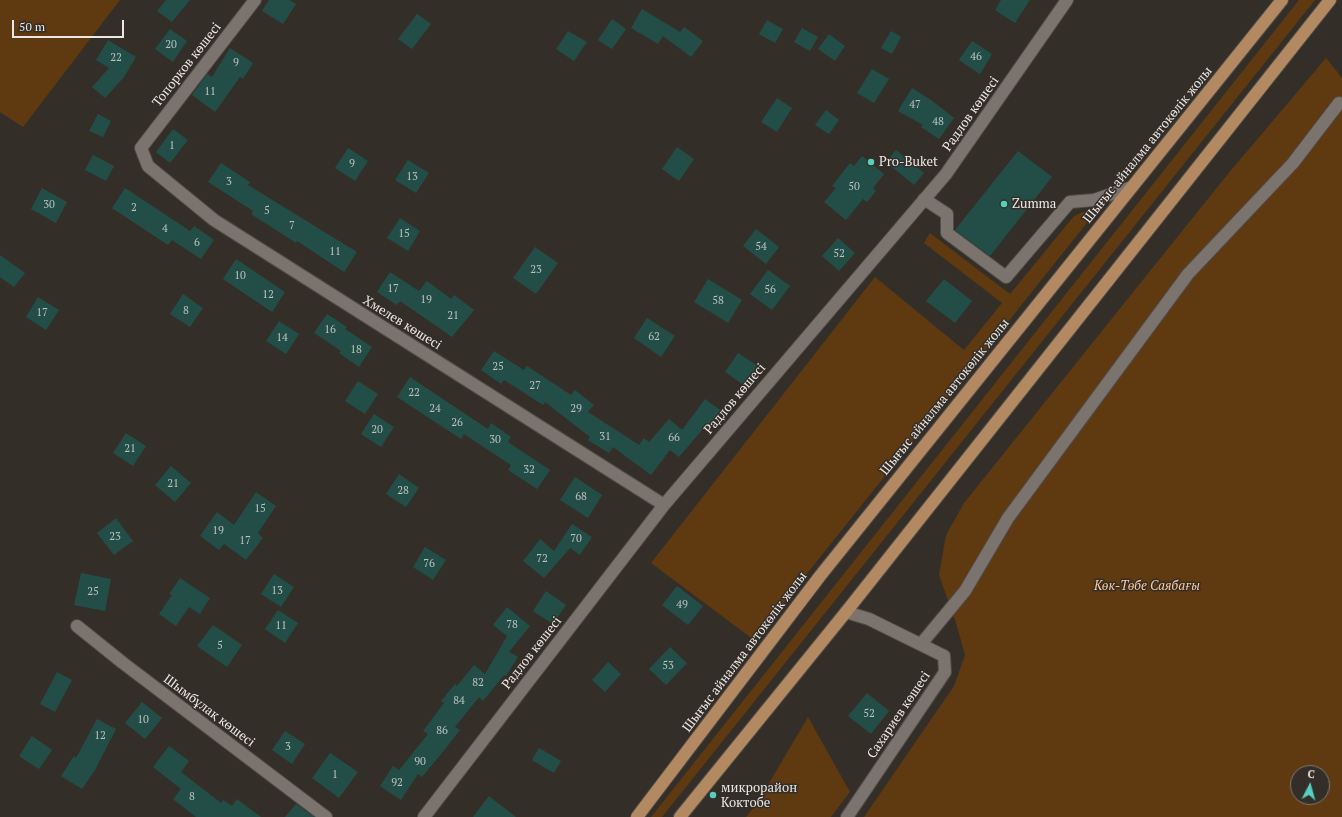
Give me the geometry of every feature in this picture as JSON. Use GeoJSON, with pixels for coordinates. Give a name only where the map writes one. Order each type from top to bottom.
{"type":"FeatureCollection","features":[{"type":"Feature","properties":{"kind":"main road","name":"Шығыс айналма автокөлік жолы"},"geometry":{"type":"LineString","coordinates":[[637,817],[820,576],[1282,0]]}},
{"type":"Feature","properties":{"kind":"main road"},"geometry":{"type":"LineString","coordinates":[[680,817],[846,612],[1330,0]]}},
{"type":"Feature","properties":{"kind":"street","name":"Топорков көшесі"},"geometry":{"type":"LineString","coordinates":[[141,148],[255,0]]}},
{"type":"Feature","properties":{"kind":"street","name":"Радлов көшесі"},"geometry":{"type":"LineString","coordinates":[[424,817],[664,505],[946,174],[1067,0]]}},
{"type":"Feature","properties":{"kind":"street"},"geometry":{"type":"LineString","coordinates":[[921,644],[965,591],[1008,518],[1188,274],[1293,163],[1339,103]]}},
{"type":"Feature","properties":{"kind":"street","name":"Хмелев көшесі"},"geometry":{"type":"LineString","coordinates":[[141,148],[148,166],[214,220],[664,505]]}},
{"type":"Feature","properties":{"kind":"street"},"geometry":{"type":"LineString","coordinates":[[924,199],[947,214],[948,233],[1006,277],[1070,202],[1094,200],[1132,187]]}},
{"type":"Feature","properties":{"kind":"street","name":"Сахариев көшесі"},"geometry":{"type":"LineString","coordinates":[[846,612],[869,619],[944,656],[945,672],[847,817]]}},
{"type":"Feature","properties":{"kind":"street","name":"Шымбұлақ көшесі"},"geometry":{"type":"LineString","coordinates":[[77,626],[123,663],[326,817]]}},
{"type":"Feature","properties":{"kind":"green space"},"geometry":{"type":"Polygon","coordinates":[[[0,0],[120,0],[23,127],[0,112],[0,0]]]}},
{"type":"Feature","properties":{"kind":"green space"},"geometry":{"type":"Polygon","coordinates":[[[1299,0],[1315,0],[662,817],[651,817],[1299,0]]]}},
{"type":"Feature","properties":{"kind":"green space","name":"Көк-Төбе Саябағы"},"geometry":{"type":"Polygon","coordinates":[[[1326,58],[1342,78],[1342,817],[864,817],[954,686],[965,655],[956,623],[939,575],[946,535],[964,503],[1227,175],[1326,58]]]}},
{"type":"Feature","properties":{"kind":"green space"},"geometry":{"type":"Polygon","coordinates":[[[1102,204],[754,640],[651,563],[875,277],[964,350],[1002,303],[924,243],[930,233],[1010,294],[1074,216],[1102,204]]]}},
{"type":"Feature","properties":{"kind":"green space"},"geometry":{"type":"Polygon","coordinates":[[[808,717],[850,792],[831,817],[746,817],[756,805],[808,717]]]}},
{"type":"Feature","properties":{"kind":"building"},"geometry":{"type":"Polygon","coordinates":[[[166,0],[190,0],[172,22],[157,11],[166,0]]]}},
{"type":"Feature","properties":{"kind":"building"},"geometry":{"type":"Polygon","coordinates":[[[269,0],[289,0],[296,4],[283,24],[262,11],[269,0]]]}},
{"type":"Feature","properties":{"kind":"building"},"geometry":{"type":"Polygon","coordinates":[[[1001,0],[1030,0],[1015,23],[995,10],[1001,0]]]}},
{"type":"Feature","properties":{"kind":"building"},"geometry":{"type":"Polygon","coordinates":[[[642,9],[680,32],[684,27],[703,41],[691,57],[663,36],[658,44],[631,28],[642,9]]]}},
{"type":"Feature","properties":{"kind":"building"},"geometry":{"type":"Polygon","coordinates":[[[417,14],[431,24],[412,49],[398,39],[417,14]]]}},
{"type":"Feature","properties":{"kind":"building"},"geometry":{"type":"Polygon","coordinates":[[[612,19],[626,29],[612,49],[598,40],[612,19]]]}},
{"type":"Feature","properties":{"kind":"building"},"geometry":{"type":"Polygon","coordinates":[[[767,20],[783,29],[775,43],[759,34],[767,20]]]}},
{"type":"Feature","properties":{"kind":"building"},"geometry":{"type":"Polygon","coordinates":[[[802,28],[818,37],[810,51],[794,42],[802,28]]]}},
{"type":"Feature","properties":{"kind":"building"},"geometry":{"type":"Polygon","coordinates":[[[170,29],[187,41],[173,62],[155,49],[170,29]]]}},
{"type":"Feature","properties":{"kind":"building"},"geometry":{"type":"Polygon","coordinates":[[[568,31],[587,42],[574,61],[556,49],[568,31]]]}},
{"type":"Feature","properties":{"kind":"building"},"geometry":{"type":"Polygon","coordinates":[[[891,31],[901,37],[892,54],[881,48],[891,31]]]}},
{"type":"Feature","properties":{"kind":"building"},"geometry":{"type":"Polygon","coordinates":[[[829,34],[845,46],[835,61],[818,49],[829,34]]]}},
{"type":"Feature","properties":{"kind":"building"},"geometry":{"type":"Polygon","coordinates":[[[108,40],[136,57],[124,77],[105,98],[92,87],[109,68],[96,60],[108,40]]]}},
{"type":"Feature","properties":{"kind":"building"},"geometry":{"type":"Polygon","coordinates":[[[972,41],[992,54],[980,74],[959,60],[972,41]]]}},
{"type":"Feature","properties":{"kind":"building"},"geometry":{"type":"Polygon","coordinates":[[[230,48],[253,63],[243,79],[240,77],[215,112],[192,95],[207,74],[212,77],[230,48]]]}},
{"type":"Feature","properties":{"kind":"building"},"geometry":{"type":"Polygon","coordinates":[[[872,69],[889,79],[874,103],[857,93],[872,69]]]}},
{"type":"Feature","properties":{"kind":"building"},"geometry":{"type":"Polygon","coordinates":[[[912,88],[931,100],[954,118],[939,139],[921,127],[923,125],[898,111],[912,88]]]}},
{"type":"Feature","properties":{"kind":"building"},"geometry":{"type":"Polygon","coordinates":[[[777,98],[792,108],[777,132],[761,122],[777,98]]]}},
{"type":"Feature","properties":{"kind":"building"},"geometry":{"type":"Polygon","coordinates":[[[826,110],[839,120],[829,134],[815,125],[826,110]]]}},
{"type":"Feature","properties":{"kind":"building"},"geometry":{"type":"Polygon","coordinates":[[[98,114],[111,121],[103,137],[89,131],[98,114]]]}},
{"type":"Feature","properties":{"kind":"building"},"geometry":{"type":"Polygon","coordinates":[[[173,129],[188,140],[170,163],[156,152],[173,129]]]}},
{"type":"Feature","properties":{"kind":"building"},"geometry":{"type":"Polygon","coordinates":[[[677,147],[694,159],[679,181],[662,169],[677,147]]]}},
{"type":"Feature","properties":{"kind":"building"},"geometry":{"type":"Polygon","coordinates":[[[348,148],[368,161],[355,181],[335,168],[348,148]]]}},
{"type":"Feature","properties":{"kind":"building"},"geometry":{"type":"Polygon","coordinates":[[[896,150],[924,173],[914,185],[886,162],[896,150]]]}},
{"type":"Feature","properties":{"kind":"building","name":"Zumma"},"geometry":{"type":"Polygon","coordinates":[[[1018,151],[1052,177],[990,256],[955,230],[1018,151]]]}},
{"type":"Feature","properties":{"kind":"building"},"geometry":{"type":"Polygon","coordinates":[[[93,155],[114,166],[106,181],[85,170],[93,155]]]}},
{"type":"Feature","properties":{"kind":"building"},"geometry":{"type":"Polygon","coordinates":[[[862,156],[884,174],[873,188],[876,191],[867,202],[863,199],[846,220],[824,202],[836,188],[832,186],[850,163],[854,166],[862,156]]]}},
{"type":"Feature","properties":{"kind":"building"},"geometry":{"type":"Polygon","coordinates":[[[408,160],[429,173],[416,193],[395,180],[408,160]]]}},
{"type":"Feature","properties":{"kind":"building"},"geometry":{"type":"Polygon","coordinates":[[[221,163],[250,182],[248,185],[357,252],[344,272],[297,241],[296,243],[251,214],[253,211],[208,182],[221,163]]]}},
{"type":"Feature","properties":{"kind":"building"},"geometry":{"type":"Polygon","coordinates":[[[42,188],[67,202],[56,223],[31,209],[42,188]]]}},
{"type":"Feature","properties":{"kind":"building"},"geometry":{"type":"Polygon","coordinates":[[[125,188],[190,231],[194,226],[214,240],[201,259],[172,240],[168,245],[112,208],[125,188]]]}},
{"type":"Feature","properties":{"kind":"building"},"geometry":{"type":"Polygon","coordinates":[[[400,218],[420,231],[408,251],[387,238],[400,218]]]}},
{"type":"Feature","properties":{"kind":"building"},"geometry":{"type":"Polygon","coordinates":[[[756,229],[779,247],[766,264],[743,246],[756,229]]]}},
{"type":"Feature","properties":{"kind":"building"},"geometry":{"type":"Polygon","coordinates":[[[838,238],[855,253],[839,271],[822,256],[838,238]]]}},
{"type":"Feature","properties":{"kind":"building"},"geometry":{"type":"Polygon","coordinates":[[[535,247],[558,263],[536,294],[513,278],[535,247]]]}},
{"type":"Feature","properties":{"kind":"building"},"geometry":{"type":"Polygon","coordinates":[[[0,255],[25,273],[14,287],[0,277],[0,255]]]}},
{"type":"Feature","properties":{"kind":"building"},"geometry":{"type":"Polygon","coordinates":[[[236,259],[285,292],[272,312],[223,279],[236,259]]]}},
{"type":"Feature","properties":{"kind":"building"},"geometry":{"type":"Polygon","coordinates":[[[768,270],[790,286],[772,310],[750,294],[768,270]]]}},
{"type":"Feature","properties":{"kind":"building"},"geometry":{"type":"Polygon","coordinates":[[[390,272],[419,291],[427,281],[451,299],[454,295],[474,310],[452,337],[400,301],[397,305],[377,292],[390,272]]]}},
{"type":"Feature","properties":{"kind":"building"},"geometry":{"type":"Polygon","coordinates":[[[708,279],[742,300],[728,323],[694,302],[708,279]]]}},
{"type":"Feature","properties":{"kind":"building"},"geometry":{"type":"Polygon","coordinates":[[[944,279],[972,301],[955,323],[926,301],[944,279]]]}},
{"type":"Feature","properties":{"kind":"building"},"geometry":{"type":"Polygon","coordinates":[[[183,294],[203,308],[190,327],[170,314],[183,294]]]}},
{"type":"Feature","properties":{"kind":"building"},"geometry":{"type":"Polygon","coordinates":[[[38,297],[59,310],[46,330],[26,317],[38,297]]]}},
{"type":"Feature","properties":{"kind":"building"},"geometry":{"type":"Polygon","coordinates":[[[327,314],[347,327],[345,329],[372,347],[359,367],[339,353],[341,351],[314,333],[327,314]]]}},
{"type":"Feature","properties":{"kind":"building"},"geometry":{"type":"Polygon","coordinates":[[[647,318],[675,336],[661,357],[634,338],[647,318]]]}},
{"type":"Feature","properties":{"kind":"building"},"geometry":{"type":"Polygon","coordinates":[[[279,321],[299,334],[286,354],[266,341],[279,321]]]}},
{"type":"Feature","properties":{"kind":"building"},"geometry":{"type":"Polygon","coordinates":[[[494,351],[524,370],[527,366],[571,395],[575,390],[594,405],[588,412],[639,445],[644,438],[649,442],[669,419],[682,430],[705,399],[723,412],[707,432],[703,429],[679,457],[670,450],[651,475],[613,447],[609,453],[588,440],[590,437],[545,402],[543,405],[504,380],[501,384],[481,370],[494,351]]]}},
{"type":"Feature","properties":{"kind":"building"},"geometry":{"type":"Polygon","coordinates":[[[738,353],[758,366],[745,386],[725,372],[738,353]]]}},
{"type":"Feature","properties":{"kind":"building"},"geometry":{"type":"Polygon","coordinates":[[[410,377],[488,429],[491,423],[511,437],[508,442],[550,470],[537,489],[508,470],[511,465],[464,434],[461,439],[397,397],[410,377]]]}},
{"type":"Feature","properties":{"kind":"building"},"geometry":{"type":"Polygon","coordinates":[[[358,381],[378,394],[365,414],[345,401],[358,381]]]}},
{"type":"Feature","properties":{"kind":"building"},"geometry":{"type":"Polygon","coordinates":[[[374,414],[394,427],[381,447],[361,434],[374,414]]]}},
{"type":"Feature","properties":{"kind":"building"},"geometry":{"type":"Polygon","coordinates":[[[126,433],[146,446],[133,466],[113,453],[126,433]]]}},
{"type":"Feature","properties":{"kind":"building"},"geometry":{"type":"Polygon","coordinates":[[[171,466],[191,483],[175,502],[155,485],[171,466]]]}},
{"type":"Feature","properties":{"kind":"building"},"geometry":{"type":"Polygon","coordinates":[[[399,474],[419,488],[406,507],[386,494],[399,474]]]}},
{"type":"Feature","properties":{"kind":"building"},"geometry":{"type":"Polygon","coordinates":[[[575,477],[602,495],[588,518],[560,500],[575,477]]]}},
{"type":"Feature","properties":{"kind":"building"},"geometry":{"type":"Polygon","coordinates":[[[256,492],[276,506],[258,533],[263,538],[246,560],[224,544],[219,550],[200,536],[217,512],[234,525],[256,492]]]}},
{"type":"Feature","properties":{"kind":"building"},"geometry":{"type":"Polygon","coordinates":[[[116,518],[133,541],[114,555],[97,533],[116,518]]]}},
{"type":"Feature","properties":{"kind":"building"},"geometry":{"type":"Polygon","coordinates":[[[572,524],[592,537],[580,555],[570,548],[544,578],[523,561],[540,539],[554,551],[572,524]]]}},
{"type":"Feature","properties":{"kind":"building"},"geometry":{"type":"Polygon","coordinates":[[[425,547],[446,560],[433,580],[413,567],[425,547]]]}},
{"type":"Feature","properties":{"kind":"building"},"geometry":{"type":"Polygon","coordinates":[[[81,573],[111,579],[105,611],[74,605],[81,573]]]}},
{"type":"Feature","properties":{"kind":"building"},"geometry":{"type":"Polygon","coordinates":[[[274,574],[294,587],[281,607],[261,594],[274,574]]]}},
{"type":"Feature","properties":{"kind":"building"},"geometry":{"type":"Polygon","coordinates":[[[180,578],[210,598],[200,614],[189,607],[176,626],[159,614],[172,595],[169,594],[180,578]]]}},
{"type":"Feature","properties":{"kind":"building"},"geometry":{"type":"Polygon","coordinates":[[[677,586],[703,606],[688,625],[662,605],[677,586]]]}},
{"type":"Feature","properties":{"kind":"building"},"geometry":{"type":"Polygon","coordinates":[[[546,591],[566,605],[553,624],[533,611],[546,591]]]}},
{"type":"Feature","properties":{"kind":"building"},"geometry":{"type":"Polygon","coordinates":[[[507,607],[530,626],[509,652],[518,657],[506,676],[504,675],[483,701],[479,697],[455,727],[460,730],[422,777],[418,774],[401,800],[380,786],[393,766],[399,770],[428,734],[423,731],[444,703],[441,701],[455,684],[457,686],[474,665],[485,674],[507,636],[493,625],[507,607]]]}},
{"type":"Feature","properties":{"kind":"building"},"geometry":{"type":"Polygon","coordinates":[[[278,610],[298,623],[285,643],[265,629],[278,610]]]}},
{"type":"Feature","properties":{"kind":"building"},"geometry":{"type":"Polygon","coordinates":[[[213,625],[242,645],[227,667],[197,646],[213,625]]]}},
{"type":"Feature","properties":{"kind":"building"},"geometry":{"type":"Polygon","coordinates":[[[670,647],[687,663],[666,685],[649,669],[670,647]]]}},
{"type":"Feature","properties":{"kind":"building"},"geometry":{"type":"Polygon","coordinates":[[[608,662],[621,674],[605,692],[592,680],[608,662]]]}},
{"type":"Feature","properties":{"kind":"building"},"geometry":{"type":"Polygon","coordinates":[[[57,672],[72,680],[55,712],[40,704],[57,672]]]}},
{"type":"Feature","properties":{"kind":"building"},"geometry":{"type":"Polygon","coordinates":[[[867,693],[889,711],[871,734],[848,716],[867,693]]]}},
{"type":"Feature","properties":{"kind":"building"},"geometry":{"type":"Polygon","coordinates":[[[142,702],[162,718],[145,739],[125,723],[142,702]]]}},
{"type":"Feature","properties":{"kind":"building"},"geometry":{"type":"Polygon","coordinates":[[[97,719],[116,729],[95,770],[82,789],[61,776],[74,756],[76,758],[97,719]]]}},
{"type":"Feature","properties":{"kind":"building"},"geometry":{"type":"Polygon","coordinates":[[[285,731],[305,744],[292,764],[272,750],[285,731]]]}},
{"type":"Feature","properties":{"kind":"building"},"geometry":{"type":"Polygon","coordinates":[[[32,736],[52,750],[39,769],[19,756],[32,736]]]}},
{"type":"Feature","properties":{"kind":"building"},"geometry":{"type":"Polygon","coordinates":[[[169,746],[189,761],[181,772],[221,803],[223,800],[232,806],[237,799],[261,817],[196,817],[173,799],[181,789],[153,767],[169,746]]]}},
{"type":"Feature","properties":{"kind":"building"},"geometry":{"type":"Polygon","coordinates":[[[539,748],[561,761],[554,773],[532,760],[539,748]]]}},
{"type":"Feature","properties":{"kind":"building"},"geometry":{"type":"Polygon","coordinates":[[[330,753],[358,772],[339,798],[312,778],[330,753]]]}},
{"type":"Feature","properties":{"kind":"building"},"geometry":{"type":"Polygon","coordinates":[[[489,796],[516,817],[473,817],[489,796]]]}},
{"type":"Feature","properties":{"kind":"building"},"geometry":{"type":"Polygon","coordinates":[[[296,804],[314,817],[285,817],[296,804]]]}},
{"type":"Feature","properties":{"kind":"place","name":"Pro-Buket"},"geometry":{"type":"Point","coordinates":[871,162]}},
{"type":"Feature","properties":{"kind":"place","name":"Zumma"},"geometry":{"type":"Point","coordinates":[1004,204]}},
{"type":"Feature","properties":{"kind":"place","name":"микрорайон Коктобе"},"geometry":{"type":"Point","coordinates":[713,795]}}]}
